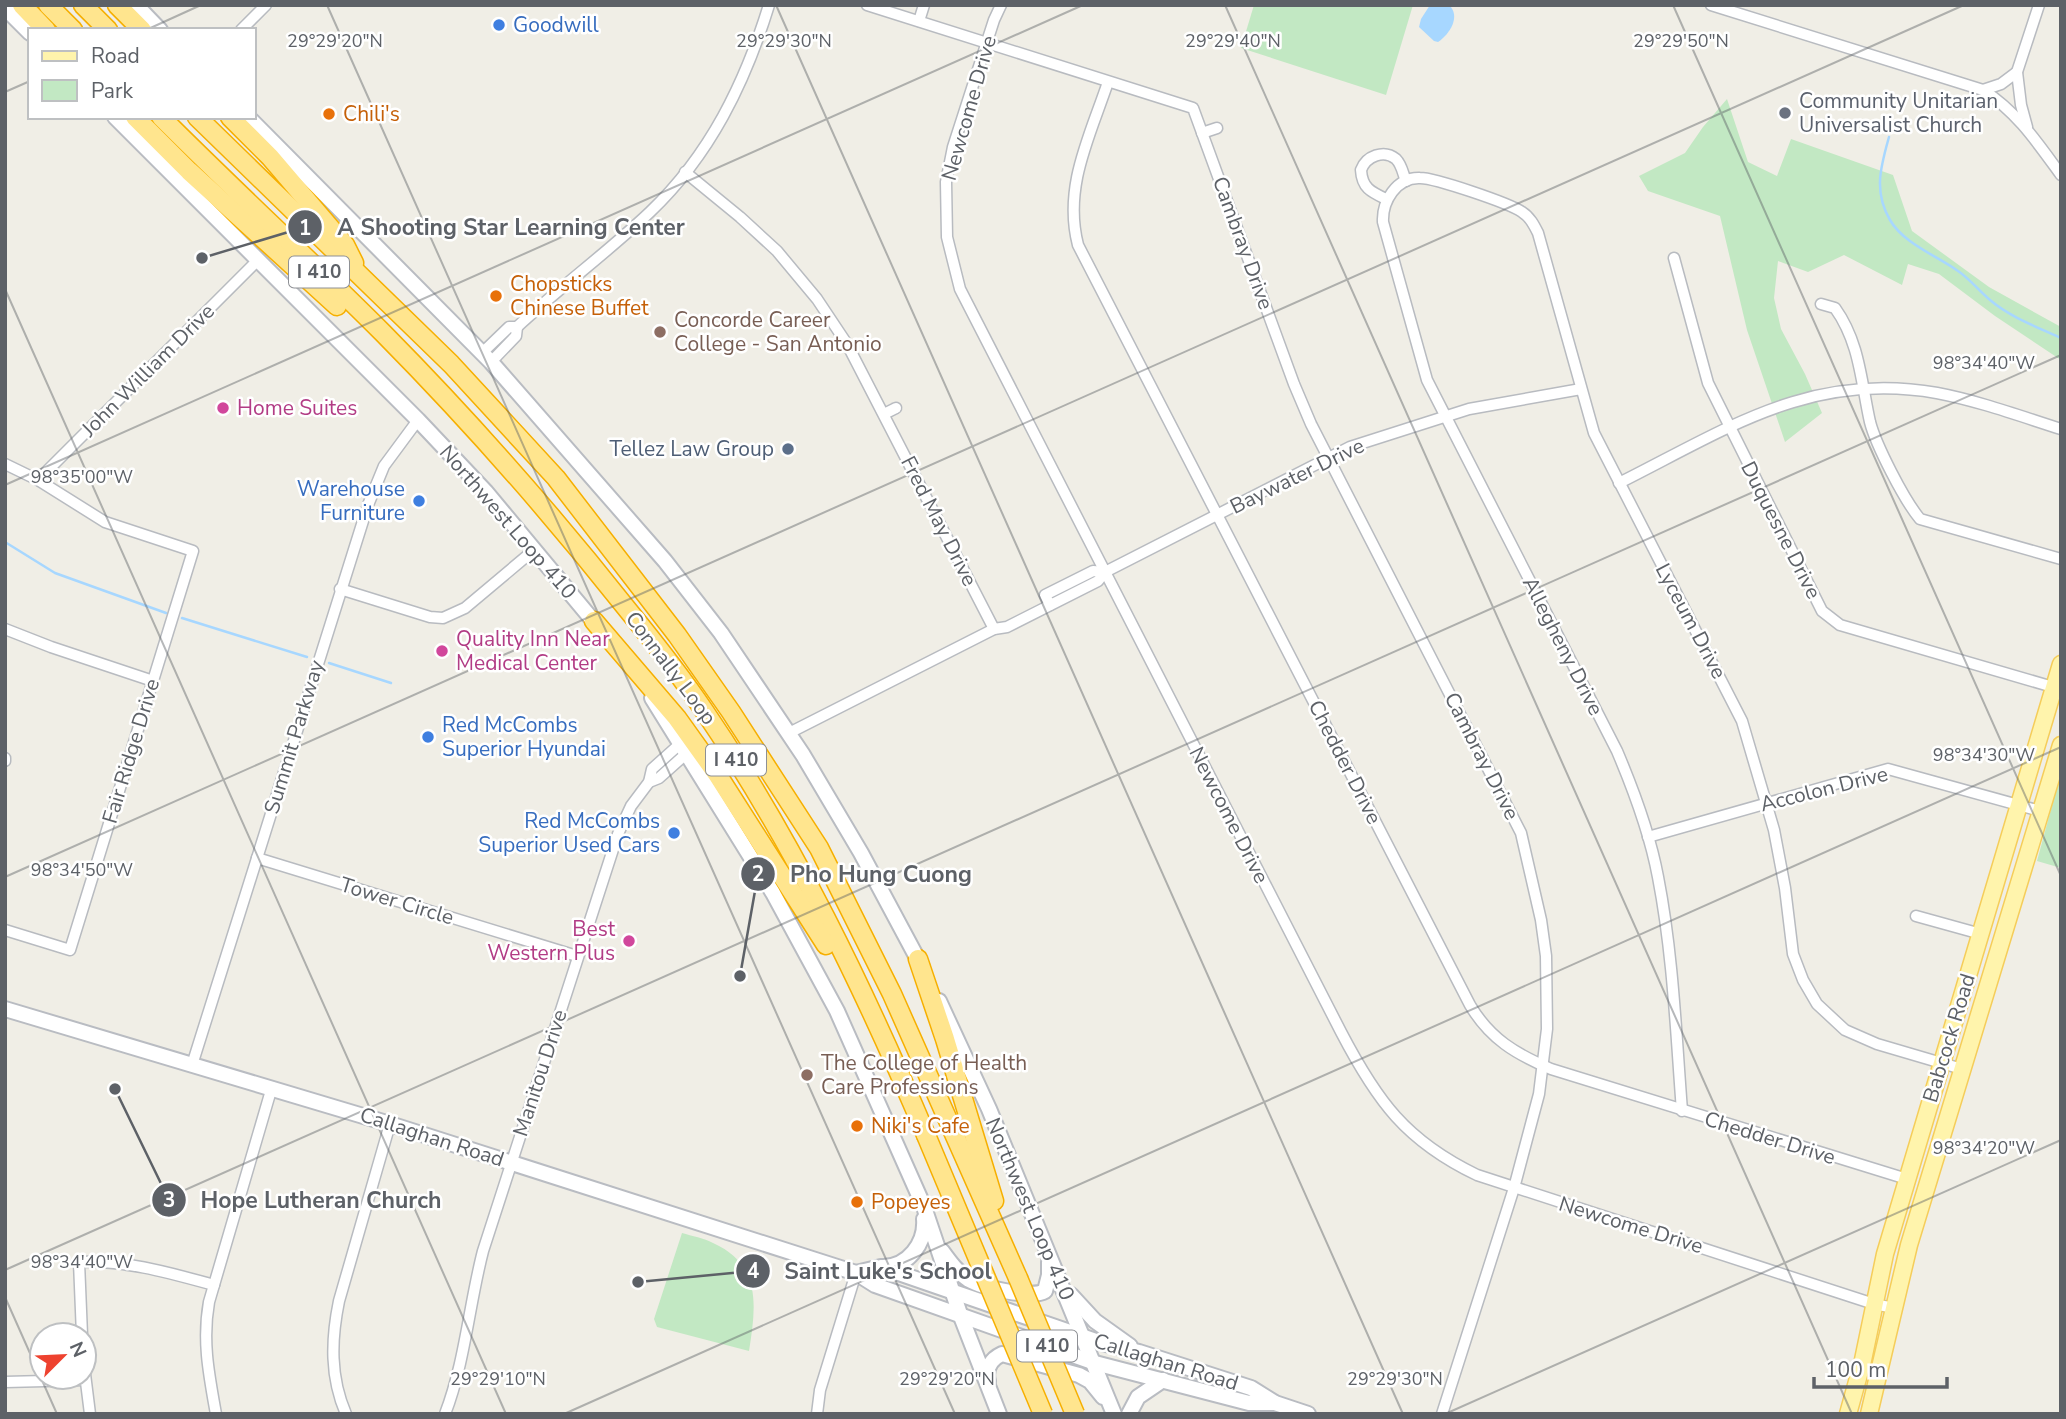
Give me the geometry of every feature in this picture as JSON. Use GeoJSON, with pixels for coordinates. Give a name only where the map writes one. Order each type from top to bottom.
{"type":"FeatureCollection","features":[{"type":"Feature","properties":{"kind":"highway"},"geometry":{"type":"LineString","coordinates":[[22,5],[44,28]]}},
{"type":"Feature","properties":{"kind":"highway"},"geometry":{"type":"LineString","coordinates":[[48,5],[71,28]]}},
{"type":"Feature","properties":{"kind":"highway"},"geometry":{"type":"LineString","coordinates":[[83,5],[106,28]]}},
{"type":"Feature","properties":{"kind":"highway"},"geometry":{"type":"LineString","coordinates":[[117,5],[137,18]]}},
{"type":"Feature","properties":{"kind":"highway"},"geometry":{"type":"LineString","coordinates":[[137,119],[189,171],[474,431]]}},
{"type":"Feature","properties":{"kind":"highway","name":"Connally Loop"},"geometry":{"type":"LineString","coordinates":[[163,119],[381,331],[474,431],[578,546],[704,710],[750,783],[836,939],[882,1030],[1044,1414]]}},
{"type":"Feature","properties":{"kind":"highway","name":"Connally Loop"},"geometry":{"type":"LineString","coordinates":[[200,119],[450,364],[556,478],[647,594],[731,712],[819,848],[892,994],[1075,1414]]}},
{"type":"Feature","properties":{"kind":"highway"},"geometry":{"type":"LineString","coordinates":[[232,119],[345,244],[360,276]]}},
{"type":"Feature","properties":{"kind":"highway"},"geometry":{"type":"LineString","coordinates":[[594,621],[677,718],[717,774],[818,931],[926,1135]]}},
{"type":"Feature","properties":{"kind":"highway"},"geometry":{"type":"LineString","coordinates":[[918,959],[1018,1278]]}},
{"type":"Feature","properties":{"kind":"main road"},"geometry":{"type":"LineString","coordinates":[[5,8],[28,31]]}},
{"type":"Feature","properties":{"kind":"main road"},"geometry":{"type":"LineString","coordinates":[[137,18],[156,28]]}},
{"type":"Feature","properties":{"kind":"main road","name":"Northwest Loop 410"},"geometry":{"type":"LineString","coordinates":[[117,119],[418,420],[486,492],[594,621],[648,692],[773,893],[819,976],[924,1207],[960,1314],[997,1409]]}},
{"type":"Feature","properties":{"kind":"main road","name":"Northwest Loop 410"},"geometry":{"type":"LineString","coordinates":[[250,119],[487,358],[665,561],[721,633],[789,733],[861,853],[964,1052],[1114,1412]]}},
{"type":"Feature","properties":{"kind":"main road","name":"Babcock Road"},"geometry":{"type":"LineString","coordinates":[[1847,1414],[1863,1360],[1885,1254],[2061,664]]}},
{"type":"Feature","properties":{"kind":"main road","name":"Babcock Road"},"geometry":{"type":"LineString","coordinates":[[1869,1414],[1909,1245],[2061,745]]}},
{"type":"Feature","properties":{"kind":"main road","name":"Callaghan Road"},"geometry":{"type":"LineString","coordinates":[[5,1009],[272,1087],[856,1273],[875,1285],[1095,1363],[1249,1403],[1275,1403]]}},
{"type":"Feature","properties":{"kind":"main road"},"geometry":{"type":"LineString","coordinates":[[856,1273],[902,1263],[916,1248],[925,1227],[924,1207]]}},
{"type":"Feature","properties":{"kind":"main road"},"geometry":{"type":"LineString","coordinates":[[935,1242],[954,1267],[970,1280],[992,1289],[1035,1294],[1045,1291],[1048,1283],[1048,1251]]}},
{"type":"Feature","properties":{"kind":"main road","name":"Callaghan Road"},"geometry":{"type":"LineString","coordinates":[[881,1267],[1084,1337],[1251,1388],[1275,1403],[1308,1414]]}},
{"type":"Feature","properties":{"kind":"main road"},"geometry":{"type":"LineString","coordinates":[[1059,1278],[1095,1321],[1139,1352]]}},
{"type":"Feature","properties":{"kind":"main road"},"geometry":{"type":"LineString","coordinates":[[997,1409],[987,1370],[996,1357],[1002,1354],[1079,1375],[1090,1381],[1114,1412]]}},
{"type":"Feature","properties":{"kind":"main road"},"geometry":{"type":"LineString","coordinates":[[1129,1414],[1138,1397],[1163,1380]]}},
{"type":"Feature","properties":{"kind":"street"},"geometry":{"type":"LineString","coordinates":[[243,28],[266,5]]}},
{"type":"Feature","properties":{"kind":"street"},"geometry":{"type":"LineString","coordinates":[[487,358],[516,335],[517,327],[547,299],[653,209],[685,172],[711,139],[735,97],[755,50],[769,5]]}},
{"type":"Feature","properties":{"kind":"street","name":"Cambray Drive"},"geometry":{"type":"LineString","coordinates":[[867,5],[1193,108],[1294,384],[1328,457],[1521,833],[1541,920],[1546,956],[1545,1066],[1530,1136],[1442,1414]]}},
{"type":"Feature","properties":{"kind":"street"},"geometry":{"type":"LineString","coordinates":[[919,21],[924,5]]}},
{"type":"Feature","properties":{"kind":"street","name":"Newcome Drive"},"geometry":{"type":"LineString","coordinates":[[1001,5],[953,147],[946,182],[945,212],[951,262],[970,313],[1364,1076],[1395,1117],[1433,1151],[1477,1175],[1874,1304],[1894,1308]]}},
{"type":"Feature","properties":{"kind":"street"},"geometry":{"type":"LineString","coordinates":[[1711,5],[1983,90],[2001,102],[2027,127],[2061,175]]}},
{"type":"Feature","properties":{"kind":"street"},"geometry":{"type":"LineString","coordinates":[[2027,127],[2017,72],[2039,5]]}},
{"type":"Feature","properties":{"kind":"street"},"geometry":{"type":"LineString","coordinates":[[1983,90],[2001,83],[2017,72]]}},
{"type":"Feature","properties":{"kind":"street","name":"Chedder Drive"},"geometry":{"type":"LineString","coordinates":[[1108,82],[1073,192],[1074,232],[1081,254],[1476,1015],[1500,1042],[1521,1056],[1545,1066],[1907,1180]]}},
{"type":"Feature","properties":{"kind":"street"},"geometry":{"type":"LineString","coordinates":[[1202,133],[1217,128]]}},
{"type":"Feature","properties":{"kind":"street"},"geometry":{"type":"LineString","coordinates":[[1383,154],[1397,160],[1406,181],[1389,196],[1369,192],[1363,183],[1361,170],[1367,160],[1383,154]]}},
{"type":"Feature","properties":{"kind":"street","name":"Fred May Drive"},"geometry":{"type":"LineString","coordinates":[[685,172],[777,251],[817,299],[847,344],[994,629]]}},
{"type":"Feature","properties":{"kind":"street","name":"Lyceum Drive"},"geometry":{"type":"LineString","coordinates":[[1406,181],[1420,178],[1430,180],[1511,205],[1532,222],[1541,242],[1594,432],[1737,711],[1749,742],[1780,861],[1793,954],[1809,992],[1826,1014],[1845,1030],[1877,1044],[1962,1069]]}},
{"type":"Feature","properties":{"kind":"street","name":"Allegheny Drive"},"geometry":{"type":"LineString","coordinates":[[1389,196],[1383,222],[1427,380],[1617,751],[1648,838],[1658,875],[1667,933],[1682,1111]]}},
{"type":"Feature","properties":{"kind":"street","name":"Duquesne Drive"},"geometry":{"type":"LineString","coordinates":[[1674,258],[1708,383],[1822,611],[1840,625],[2053,687]]}},
{"type":"Feature","properties":{"kind":"street","name":"John William Drive"},"geometry":{"type":"LineString","coordinates":[[38,480],[258,260]]}},
{"type":"Feature","properties":{"kind":"street"},"geometry":{"type":"LineString","coordinates":[[1821,304],[1835,308],[1848,329],[1856,350],[1873,430],[1906,499],[1920,519],[2061,559]]}},
{"type":"Feature","properties":{"kind":"street"},"geometry":{"type":"LineString","coordinates":[[1619,483],[1730,427],[1789,402],[1819,394],[1865,388],[1937,393],[2061,429]]}},
{"type":"Feature","properties":{"kind":"street","name":"Baywater Drive"},"geometry":{"type":"LineString","coordinates":[[789,733],[994,629],[1007,627],[1093,571],[1105,572],[1350,447],[1469,409],[1581,389]]}},
{"type":"Feature","properties":{"kind":"street"},"geometry":{"type":"LineString","coordinates":[[884,414],[896,408]]}},
{"type":"Feature","properties":{"kind":"street","name":"Summit Parkway"},"geometry":{"type":"LineString","coordinates":[[192,1065],[375,485],[395,449],[418,420]]}},
{"type":"Feature","properties":{"kind":"street"},"geometry":{"type":"LineString","coordinates":[[5,464],[38,480]]}},
{"type":"Feature","properties":{"kind":"street","name":"Fair Ridge Drive"},"geometry":{"type":"LineString","coordinates":[[5,930],[70,950],[193,551],[105,522],[38,480]]}},
{"type":"Feature","properties":{"kind":"street"},"geometry":{"type":"LineString","coordinates":[[340,589],[430,617],[443,618],[465,608],[534,550]]}},
{"type":"Feature","properties":{"kind":"street"},"geometry":{"type":"LineString","coordinates":[[5,629],[153,681]]}},
{"type":"Feature","properties":{"kind":"street","name":"Manitou Drive"},"geometry":{"type":"LineString","coordinates":[[445,1414],[458,1375],[483,1251],[577,956],[624,820],[649,782],[652,769],[684,748]]}},
{"type":"Feature","properties":{"kind":"street","name":"Accolon Drive"},"geometry":{"type":"LineString","coordinates":[[1648,838],[1888,769],[2040,811]]}},
{"type":"Feature","properties":{"kind":"street","name":"Tower Circle"},"geometry":{"type":"LineString","coordinates":[[257,858],[577,956]]}},
{"type":"Feature","properties":{"kind":"street"},"geometry":{"type":"LineString","coordinates":[[1916,916],[1981,934]]}},
{"type":"Feature","properties":{"kind":"street"},"geometry":{"type":"LineString","coordinates":[[216,1414],[205,1324],[272,1087]]}},
{"type":"Feature","properties":{"kind":"street"},"geometry":{"type":"LineString","coordinates":[[346,1414],[334,1372],[334,1326],[390,1124]]}},
{"type":"Feature","properties":{"kind":"street"},"geometry":{"type":"LineString","coordinates":[[81,1321],[79,1262],[99,1261],[159,1270],[214,1286]]}},
{"type":"Feature","properties":{"kind":"street"},"geometry":{"type":"LineString","coordinates":[[817,1414],[825,1371],[856,1273]]}},
{"type":"Feature","properties":{"kind":"street"},"geometry":{"type":"LineString","coordinates":[[5,1382],[28,1381]]}},
{"type":"Feature","properties":{"kind":"street"},"geometry":{"type":"LineString","coordinates":[[87,1391],[90,1414]]}},
{"type":"Feature","properties":{"kind":"green space"},"geometry":{"type":"Polygon","coordinates":[[[1254,5],[1413,5],[1386,95],[1241,48],[1254,5]]]}},
{"type":"Feature","properties":{"kind":"green space"},"geometry":{"type":"Polygon","coordinates":[[[1727,99],[1748,162],[1777,176],[1791,139],[1893,175],[1912,231],[1989,287],[2061,327],[2061,360],[1939,274],[1908,264],[1902,285],[1844,255],[1808,272],[1778,261],[1774,298],[1781,329],[1822,413],[1785,442],[1747,330],[1720,216],[1648,191],[1639,176],[1685,153],[1727,99]]]}},
{"type":"Feature","properties":{"kind":"green space"},"geometry":{"type":"Polygon","coordinates":[[[2061,772],[2061,868],[2037,861],[2061,772]]]}},
{"type":"Feature","properties":{"kind":"green space"},"geometry":{"type":"Polygon","coordinates":[[[682,1233],[709,1241],[729,1252],[748,1275],[754,1303],[749,1351],[657,1327],[654,1319],[682,1233]]]}},
{"type":"Feature","properties":{"kind":"water"},"geometry":{"type":"Polygon","coordinates":[[[1430,5],[1449,5],[1454,14],[1450,30],[1438,42],[1419,27],[1430,5]]]}},
{"type":"Feature","properties":{"kind":"waterway"},"geometry":{"type":"LineString","coordinates":[[1889,137],[1881,168],[1880,189],[1885,209],[1896,228],[1903,236],[1962,274],[2006,312],[2061,338]]}},
{"type":"Feature","properties":{"kind":"waterway"},"geometry":{"type":"LineString","coordinates":[[5,542],[55,573],[166,613]]}},
{"type":"Feature","properties":{"kind":"waterway"},"geometry":{"type":"LineString","coordinates":[[182,618],[307,657]]}},
{"type":"Feature","properties":{"kind":"waterway"},"geometry":{"type":"LineString","coordinates":[[329,663],[391,683]]}},
{"type":"Feature","properties":{"kind":"place","name":"Goodwill"},"geometry":{"type":"Point","coordinates":[499,25]}},
{"type":"Feature","properties":{"kind":"place","name":"Community Unitarian Universalist Church"},"geometry":{"type":"Point","coordinates":[1785,113]}},
{"type":"Feature","properties":{"kind":"place","name":"Chili's"},"geometry":{"type":"Point","coordinates":[329,114]}},
{"type":"Feature","properties":{"kind":"place","name":"A Shooting Star Learning Center"},"geometry":{"type":"Point","coordinates":[202,258]}},
{"type":"Feature","properties":{"kind":"place","name":"Chopsticks Chinese Buffet"},"geometry":{"type":"Point","coordinates":[496,296]}},
{"type":"Feature","properties":{"kind":"place","name":"Concorde Career College - San Antonio"},"geometry":{"type":"Point","coordinates":[660,332]}},
{"type":"Feature","properties":{"kind":"place","name":"Home Suites"},"geometry":{"type":"Point","coordinates":[223,408]}},
{"type":"Feature","properties":{"kind":"place","name":"Tellez Law Group"},"geometry":{"type":"Point","coordinates":[788,449]}},
{"type":"Feature","properties":{"kind":"place","name":"Warehouse Furniture"},"geometry":{"type":"Point","coordinates":[419,501]}},
{"type":"Feature","properties":{"kind":"place","name":"Quality Inn Near Medical Center"},"geometry":{"type":"Point","coordinates":[442,651]}},
{"type":"Feature","properties":{"kind":"place","name":"Red McCombs Superior Hyundai"},"geometry":{"type":"Point","coordinates":[428,737]}},
{"type":"Feature","properties":{"kind":"place","name":"Red McCombs Superior Used Cars"},"geometry":{"type":"Point","coordinates":[674,833]}},
{"type":"Feature","properties":{"kind":"place","name":"Best Western Plus"},"geometry":{"type":"Point","coordinates":[629,941]}},
{"type":"Feature","properties":{"kind":"place","name":"Pho Hung Cuong"},"geometry":{"type":"Point","coordinates":[740,976]}},
{"type":"Feature","properties":{"kind":"place","name":"The College of Health Care Professions"},"geometry":{"type":"Point","coordinates":[807,1075]}},
{"type":"Feature","properties":{"kind":"place","name":"Hope Lutheran Church"},"geometry":{"type":"Point","coordinates":[115,1089]}},
{"type":"Feature","properties":{"kind":"place","name":"Niki's Cafe"},"geometry":{"type":"Point","coordinates":[857,1126]}},
{"type":"Feature","properties":{"kind":"place","name":"Popeyes"},"geometry":{"type":"Point","coordinates":[857,1202]}},
{"type":"Feature","properties":{"kind":"place","name":"Saint Luke's School"},"geometry":{"type":"Point","coordinates":[638,1282]}}]}
